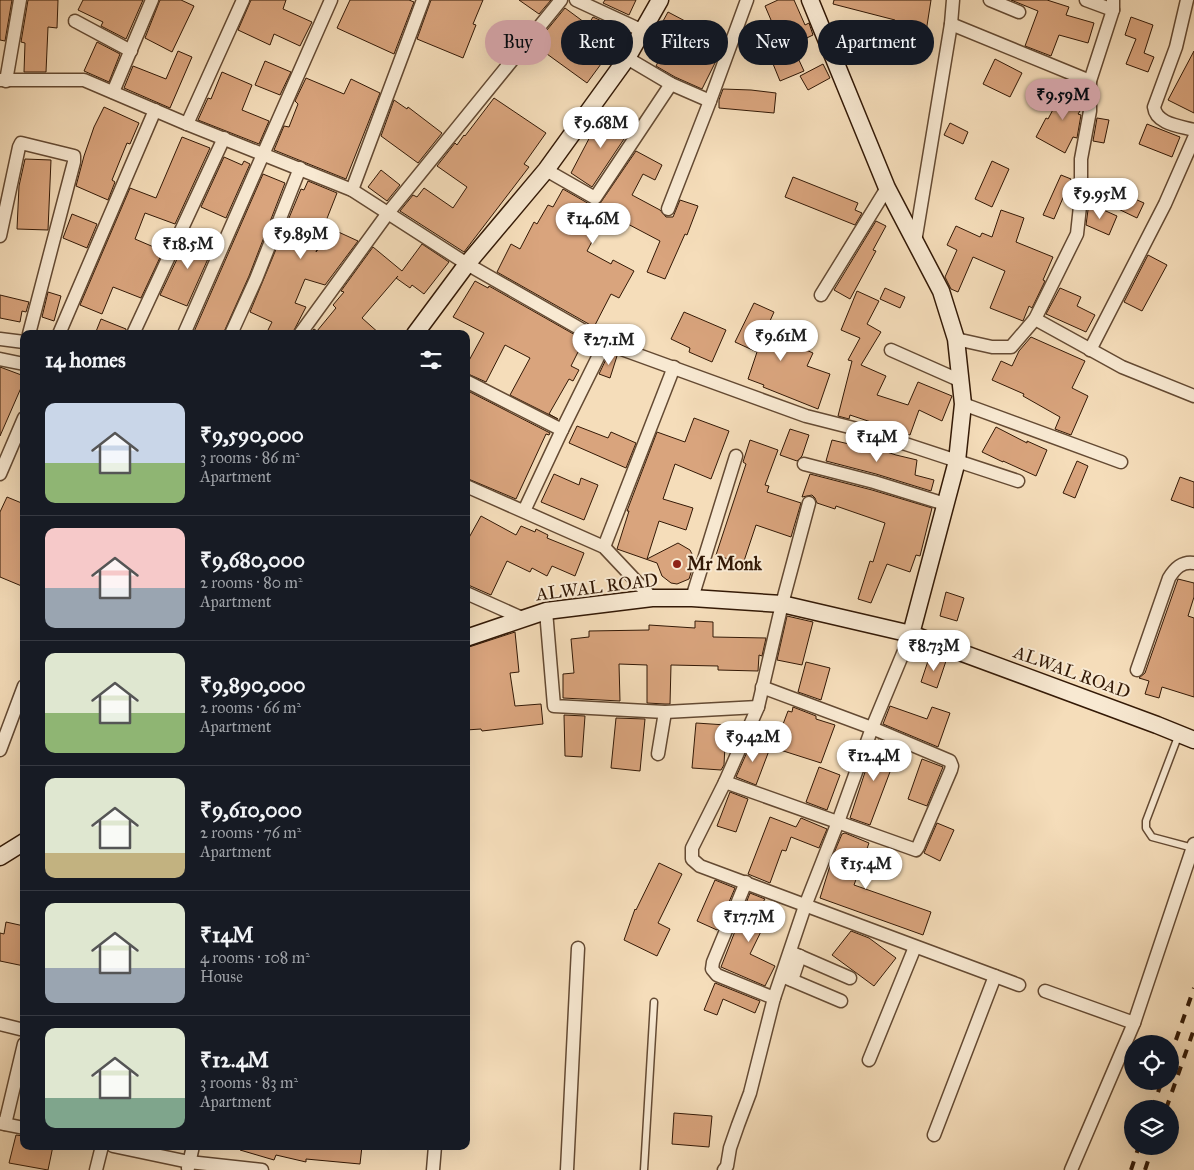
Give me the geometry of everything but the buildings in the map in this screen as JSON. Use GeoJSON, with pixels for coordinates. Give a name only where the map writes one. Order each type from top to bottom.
{"type":"FeatureCollection","features":[{"type":"Feature","properties":{"kind":"street"},"geometry":{"type":"LineString","coordinates":[[20,0],[3,80],[84,80],[352,190],[467,264],[605,343],[806,416],[869,432],[1018,481]]}},
{"type":"Feature","properties":{"kind":"street"},"geometry":{"type":"LineString","coordinates":[[113,92],[152,0]]}},
{"type":"Feature","properties":{"kind":"street"},"geometry":{"type":"LineString","coordinates":[[188,124],[242,0]]}},
{"type":"Feature","properties":{"kind":"street"},"geometry":{"type":"LineString","coordinates":[[186,330],[331,0]]}},
{"type":"Feature","properties":{"kind":"street"},"geometry":{"type":"LineString","coordinates":[[352,190],[423,0]]}},
{"type":"Feature","properties":{"kind":"street"},"geometry":{"type":"LineString","coordinates":[[303,330],[388,213],[561,0]]}},
{"type":"Feature","properties":{"kind":"street"},"geometry":{"type":"LineString","coordinates":[[576,0],[643,32],[633,49]]}},
{"type":"Feature","properties":{"kind":"street"},"geometry":{"type":"LineString","coordinates":[[649,20],[660,0]]}},
{"type":"Feature","properties":{"kind":"street"},"geometry":{"type":"LineString","coordinates":[[668,209],[747,0]]}},
{"type":"Feature","properties":{"kind":"street"},"geometry":{"type":"LineString","coordinates":[[724,1170],[750,1093],[774,998],[787,978],[795,954],[804,906],[910,634],[957,461],[963,404],[956,339],[941,291],[887,188],[810,0]]}},
{"type":"Feature","properties":{"kind":"street"},"geometry":{"type":"LineString","coordinates":[[915,242],[951,24],[953,0]]}},
{"type":"Feature","properties":{"kind":"street"},"geometry":{"type":"LineString","coordinates":[[990,0],[1019,12]]}},
{"type":"Feature","properties":{"kind":"street"},"geometry":{"type":"LineString","coordinates":[[956,339],[992,347],[1011,347],[1035,319],[1077,234],[1081,197],[1081,159],[1090,111],[1090,81],[1113,5],[1086,0]]}},
{"type":"Feature","properties":{"kind":"street"},"geometry":{"type":"LineString","coordinates":[[1188,0],[1176,47],[1154,107],[1154,114],[1159,119],[1194,130]]}},
{"type":"Feature","properties":{"kind":"street"},"geometry":{"type":"LineString","coordinates":[[75,21],[131,51]]}},
{"type":"Feature","properties":{"kind":"street"},"geometry":{"type":"LineString","coordinates":[[951,24],[1090,81]]}},
{"type":"Feature","properties":{"kind":"street"},"geometry":{"type":"LineString","coordinates":[[633,61],[671,84],[710,102]]}},
{"type":"Feature","properties":{"kind":"street"},"geometry":{"type":"LineString","coordinates":[[418,330],[467,264],[546,170],[623,65]]}},
{"type":"Feature","properties":{"kind":"street"},"geometry":{"type":"LineString","coordinates":[[546,170],[595,198],[671,84]]}},
{"type":"Feature","properties":{"kind":"street"},"geometry":{"type":"LineString","coordinates":[[61,330],[155,110]]}},
{"type":"Feature","properties":{"kind":"street"},"geometry":{"type":"LineString","coordinates":[[135,330],[224,138]]}},
{"type":"Feature","properties":{"kind":"street"},"geometry":{"type":"LineString","coordinates":[[1090,350],[1161,212],[1194,138]]}},
{"type":"Feature","properties":{"kind":"street"},"geometry":{"type":"LineString","coordinates":[[0,236],[21,143],[74,156],[30,330]]}},
{"type":"Feature","properties":{"kind":"street"},"geometry":{"type":"LineString","coordinates":[[233,330],[256,279],[300,168]]}},
{"type":"Feature","properties":{"kind":"street"},"geometry":{"type":"LineString","coordinates":[[821,296],[887,188]]}},
{"type":"Feature","properties":{"kind":"street"},"geometry":{"type":"LineString","coordinates":[[1035,319],[1122,367],[1194,396]]}},
{"type":"Feature","properties":{"kind":"street"},"geometry":{"type":"LineString","coordinates":[[0,339],[19,342],[12,361]]}},
{"type":"Feature","properties":{"kind":"street"},"geometry":{"type":"LineString","coordinates":[[524,511],[605,343]]}},
{"type":"Feature","properties":{"kind":"street"},"geometry":{"type":"LineString","coordinates":[[891,350],[961,381]]}},
{"type":"Feature","properties":{"kind":"street"},"geometry":{"type":"LineString","coordinates":[[604,547],[674,367]]}},
{"type":"Feature","properties":{"kind":"street"},"geometry":{"type":"LineString","coordinates":[[470,383],[562,430]]}},
{"type":"Feature","properties":{"kind":"street"},"geometry":{"type":"LineString","coordinates":[[963,404],[1121,462]]}},
{"type":"Feature","properties":{"kind":"street"},"geometry":{"type":"LineString","coordinates":[[0,474],[20,427]]}},
{"type":"Feature","properties":{"kind":"street"},"geometry":{"type":"LineString","coordinates":[[692,598],[736,456]]}},
{"type":"Feature","properties":{"kind":"street"},"geometry":{"type":"LineString","coordinates":[[804,464],[874,482],[945,504]]}},
{"type":"Feature","properties":{"kind":"street"},"geometry":{"type":"LineString","coordinates":[[470,488],[604,547],[652,598]]}},
{"type":"Feature","properties":{"kind":"street"},"geometry":{"type":"LineString","coordinates":[[809,503],[782,604],[758,708],[725,782],[692,848],[692,859],[700,866],[1019,985]]}},
{"type":"Feature","properties":{"kind":"street"},"geometry":{"type":"LineString","coordinates":[[1137,670],[1169,578],[1179,565],[1194,563]]}},
{"type":"Feature","properties":{"kind":"street"},"geometry":{"type":"LineString","coordinates":[[470,595],[522,618]]}},
{"type":"Feature","properties":{"kind":"street","name":"ALWAL ROAD"},"geometry":{"type":"LineString","coordinates":[[470,637],[546,611],[652,598],[692,598],[782,604],[910,634],[1186,737]]}},
{"type":"Feature","properties":{"kind":"street"},"geometry":{"type":"LineString","coordinates":[[546,611],[554,706],[665,712],[758,708]]}},
{"type":"Feature","properties":{"kind":"street"},"geometry":{"type":"LineString","coordinates":[[725,782],[916,850],[951,770],[950,761],[872,728],[762,687]]}},
{"type":"Feature","properties":{"kind":"street"},"geometry":{"type":"LineString","coordinates":[[0,750],[3,730],[20,694]]}},
{"type":"Feature","properties":{"kind":"street"},"geometry":{"type":"LineString","coordinates":[[658,754],[665,712]]}},
{"type":"Feature","properties":{"kind":"street"},"geometry":{"type":"LineString","coordinates":[[0,857],[20,844]]}},
{"type":"Feature","properties":{"kind":"street"},"geometry":{"type":"LineString","coordinates":[[1070,1170],[1134,1023],[1193,846]]}},
{"type":"Feature","properties":{"kind":"street"},"geometry":{"type":"LineString","coordinates":[[746,882],[713,962],[712,969],[717,974],[774,998]]}},
{"type":"Feature","properties":{"kind":"street"},"geometry":{"type":"LineString","coordinates":[[870,1060],[915,947]]}},
{"type":"Feature","properties":{"kind":"street"},"geometry":{"type":"LineString","coordinates":[[567,1170],[578,948]]}},
{"type":"Feature","properties":{"kind":"street"},"geometry":{"type":"LineString","coordinates":[[795,954],[850,978]]}},
{"type":"Feature","properties":{"kind":"street"},"geometry":{"type":"LineString","coordinates":[[934,1135],[994,976]]}},
{"type":"Feature","properties":{"kind":"street"},"geometry":{"type":"LineString","coordinates":[[787,978],[842,1001]]}},
{"type":"Feature","properties":{"kind":"street"},"geometry":{"type":"LineString","coordinates":[[1045,991],[1134,1023]]}},
{"type":"Feature","properties":{"kind":"street"},"geometry":{"type":"LineString","coordinates":[[0,1024],[20,1029]]}},
{"type":"Feature","properties":{"kind":"street"},"geometry":{"type":"LineString","coordinates":[[20,1058],[2,1123],[20,1127]]}},
{"type":"Feature","properties":{"kind":"street"},"geometry":{"type":"LineString","coordinates":[[96,1170],[101,1150]]}},
{"type":"Feature","properties":{"kind":"street"},"geometry":{"type":"LineString","coordinates":[[128,1150],[188,1166],[262,1170]]}},
{"type":"Feature","properties":{"kind":"street"},"geometry":{"type":"LineString","coordinates":[[188,1166],[192,1150]]}},
{"type":"Feature","properties":{"kind":"street"},"geometry":{"type":"LineString","coordinates":[[433,1170],[434,1150]]}},
{"type":"Feature","properties":{"kind":"lane"},"geometry":{"type":"LineString","coordinates":[[1186,737],[1146,821],[1146,828],[1152,837],[1193,846]]}},
{"type":"Feature","properties":{"kind":"lane"},"geometry":{"type":"LineString","coordinates":[[644,1170],[654,1002]]}},
{"type":"Feature","properties":{"kind":"railway"},"geometry":{"type":"LineString","coordinates":[[1178,1035],[1194,988]]}},
{"type":"Feature","properties":{"kind":"railway"},"geometry":{"type":"LineString","coordinates":[[1169,1100],[1194,1029]]}},
{"type":"Feature","properties":{"kind":"railway"},"geometry":{"type":"LineString","coordinates":[[1155,1100],[1159,1090]]}},
{"type":"Feature","properties":{"kind":"railway"},"geometry":{"type":"LineString","coordinates":[[1131,1170],[1136,1155]]}},
{"type":"Feature","properties":{"kind":"railway"},"geometry":{"type":"LineString","coordinates":[[1145,1170],[1150,1155]]}},
{"type":"Feature","properties":{"kind":"place","name":"Mr Monk"},"geometry":{"type":"Point","coordinates":[677,564]}}]}
